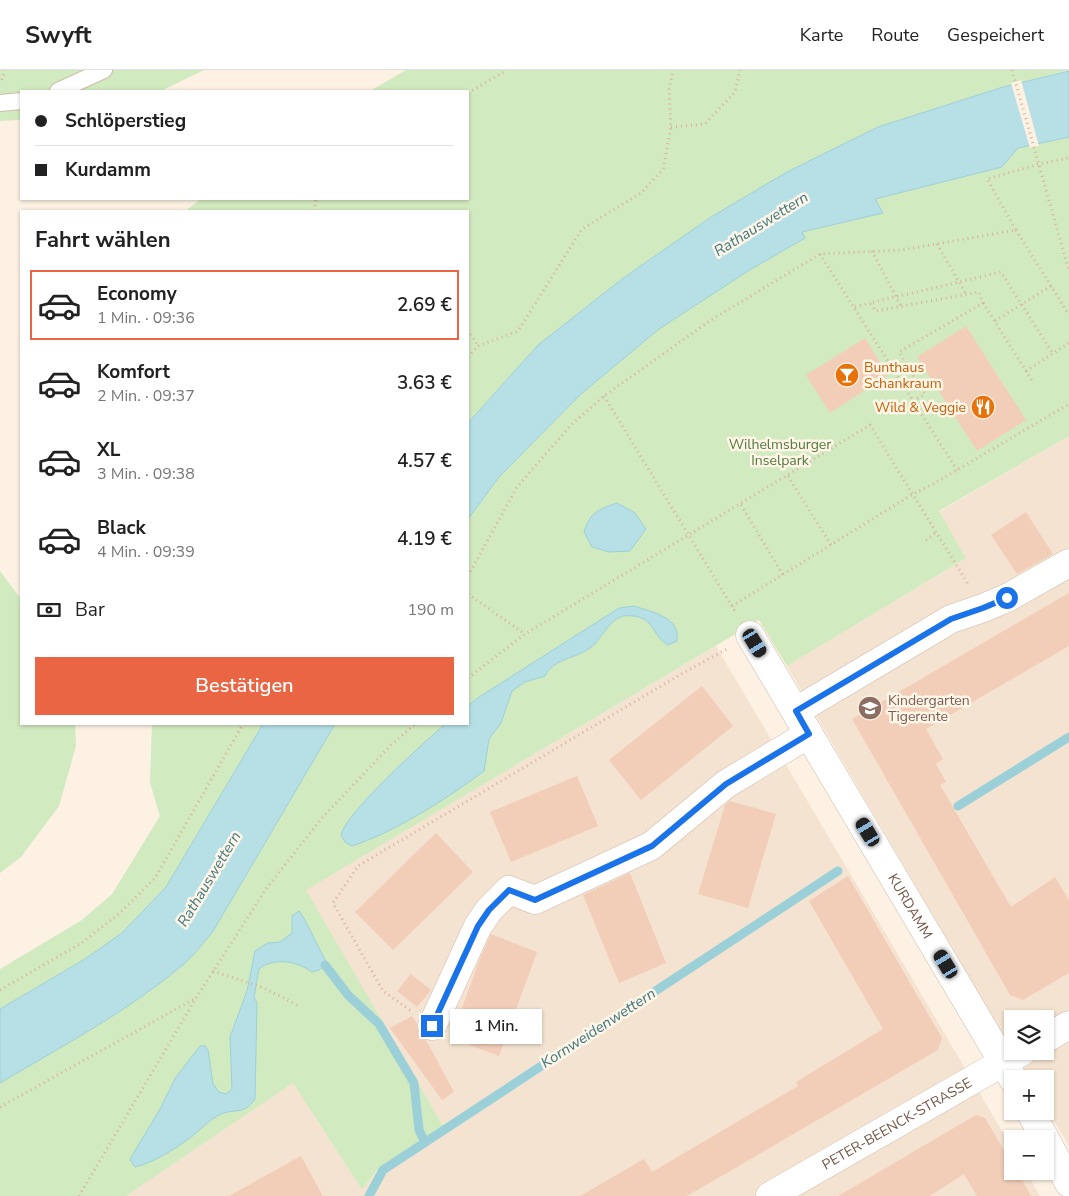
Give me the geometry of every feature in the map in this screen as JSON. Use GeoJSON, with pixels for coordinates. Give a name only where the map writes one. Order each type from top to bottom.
{"type":"FeatureCollection","features":[{"type":"Feature","properties":{"kind":"street"},"geometry":{"type":"LineString","coordinates":[[432,1026],[478,926],[489,910],[509,890],[535,900],[652,846],[803,723],[951,619],[1007,598],[1069,563]]}},
{"type":"Feature","properties":{"kind":"street","name":"KURDAMM"},"geometry":{"type":"LineString","coordinates":[[750,635],[1013,1064]]}},
{"type":"Feature","properties":{"kind":"street"},"geometry":{"type":"LineString","coordinates":[[1054,1034],[1069,1025]]}},
{"type":"Feature","properties":{"kind":"street","name":"PETER-BEENCK-STRASSE"},"geometry":{"type":"LineString","coordinates":[[770,1196],[1013,1064]]}},
{"type":"Feature","properties":{"kind":"street"},"geometry":{"type":"LineString","coordinates":[[1035,1120],[1069,1183]]}},
{"type":"Feature","properties":{"kind":"lane"},"geometry":{"type":"LineString","coordinates":[[60,90],[104,70]]}},
{"type":"Feature","properties":{"kind":"lane"},"geometry":{"type":"LineString","coordinates":[[0,103],[20,101]]}},
{"type":"Feature","properties":{"kind":"path"},"geometry":{"type":"LineString","coordinates":[[0,85],[5,70]]}},
{"type":"Feature","properties":{"kind":"path"},"geometry":{"type":"LineString","coordinates":[[469,92],[507,70]]}},
{"type":"Feature","properties":{"kind":"path"},"geometry":{"type":"LineString","coordinates":[[469,356],[478,346],[518,331],[582,229],[641,193],[662,168],[672,127],[669,90],[673,70]]}},
{"type":"Feature","properties":{"kind":"path"},"geometry":{"type":"LineString","coordinates":[[672,127],[705,124],[735,92],[740,70]]}},
{"type":"Feature","properties":{"kind":"path"},"geometry":{"type":"LineString","coordinates":[[1012,70],[1069,271]]}},
{"type":"Feature","properties":{"kind":"path"},"geometry":{"type":"LineString","coordinates":[[1069,158],[987,179],[1069,315]]}},
{"type":"Feature","properties":{"kind":"path"},"geometry":{"type":"LineString","coordinates":[[469,574],[517,487],[571,425],[604,396],[711,320],[820,254],[902,250],[1016,230]]}},
{"type":"Feature","properties":{"kind":"path"},"geometry":{"type":"LineString","coordinates":[[937,244],[966,294]]}},
{"type":"Feature","properties":{"kind":"path"},"geometry":{"type":"LineString","coordinates":[[872,251],[901,306]]}},
{"type":"Feature","properties":{"kind":"path"},"geometry":{"type":"LineString","coordinates":[[820,254],[957,470]]}},
{"type":"Feature","properties":{"kind":"path"},"geometry":{"type":"LineString","coordinates":[[855,307],[1001,272],[1053,354]]}},
{"type":"Feature","properties":{"kind":"path"},"geometry":{"type":"LineString","coordinates":[[995,321],[1051,286]]}},
{"type":"Feature","properties":{"kind":"path"},"geometry":{"type":"LineString","coordinates":[[870,303],[876,311],[979,292],[983,303],[1033,382]]}},
{"type":"Feature","properties":{"kind":"path"},"geometry":{"type":"LineString","coordinates":[[913,401],[925,394],[899,352],[983,303]]}},
{"type":"Feature","properties":{"kind":"path"},"geometry":{"type":"LineString","coordinates":[[469,332],[478,346]]}},
{"type":"Feature","properties":{"kind":"path"},"geometry":{"type":"LineString","coordinates":[[1026,371],[1069,343]]}},
{"type":"Feature","properties":{"kind":"path"},"geometry":{"type":"LineString","coordinates":[[432,1026],[384,991],[332,903],[358,866],[750,635],[604,396]]}},
{"type":"Feature","properties":{"kind":"path"},"geometry":{"type":"LineString","coordinates":[[732,606],[913,494],[1069,404]]}},
{"type":"Feature","properties":{"kind":"path"},"geometry":{"type":"LineString","coordinates":[[469,677],[525,634],[870,426],[983,608]]}},
{"type":"Feature","properties":{"kind":"path"},"geometry":{"type":"LineString","coordinates":[[788,476],[831,545]]}},
{"type":"Feature","properties":{"kind":"path"},"geometry":{"type":"LineString","coordinates":[[741,504],[783,575]]}},
{"type":"Feature","properties":{"kind":"path"},"geometry":{"type":"LineString","coordinates":[[926,540],[937,532]]}},
{"type":"Feature","properties":{"kind":"path"},"geometry":{"type":"LineString","coordinates":[[469,595],[525,634]]}},
{"type":"Feature","properties":{"kind":"path"},"geometry":{"type":"LineString","coordinates":[[0,990],[80,944],[119,914],[155,878],[242,725]]}},
{"type":"Feature","properties":{"kind":"path"},"geometry":{"type":"LineString","coordinates":[[79,1196],[196,998],[266,889],[322,818],[392,745],[414,725]]}},
{"type":"Feature","properties":{"kind":"path"},"geometry":{"type":"LineString","coordinates":[[213,971],[264,988],[297,1005]]}},
{"type":"Feature","properties":{"kind":"path"},"geometry":{"type":"LineString","coordinates":[[0,1107],[196,998]]}},
{"type":"Feature","properties":{"kind":"shaded area"},"geometry":{"type":"Polygon","coordinates":[[[1069,436],[1069,1146],[1053,1120],[1054,1070],[1024,1070],[1018,1060],[1054,1060],[1054,1010],[1004,1010],[1004,1036],[787,666],[966,558],[939,512],[1069,436]]]}},
{"type":"Feature","properties":{"kind":"shaded area"},"geometry":{"type":"Polygon","coordinates":[[[716,646],[1004,1134],[1004,1180],[1031,1180],[1040,1196],[126,1196],[293,1083],[362,1190],[377,1170],[443,1126],[305,890],[716,646]]]}},
{"type":"Feature","properties":{"kind":"green space"},"geometry":{"type":"Polygon","coordinates":[[[0,70],[204,70],[163,90],[20,90],[20,120],[0,121],[0,70]]]}},
{"type":"Feature","properties":{"kind":"green space"},"geometry":{"type":"Polygon","coordinates":[[[406,70],[1069,70],[1003,87],[878,127],[711,217],[622,279],[538,345],[469,422],[469,210],[186,210],[200,200],[469,200],[469,90],[372,90],[406,70]]]}},
{"type":"Feature","properties":{"kind":"green space","name":"Wilhelmsburger Inselpark"},"geometry":{"type":"Polygon","coordinates":[[[1069,137],[1069,436],[939,511],[966,558],[787,666],[759,620],[306,890],[443,1126],[377,1170],[362,1190],[293,1083],[126,1196],[0,1196],[0,1083],[71,1042],[141,997],[191,957],[212,933],[334,725],[469,725],[469,518],[499,477],[581,394],[659,329],[748,271],[804,238],[801,232],[882,213],[874,199],[1002,167],[1018,148],[1069,137]]]}},
{"type":"Feature","properties":{"kind":"green space"},"geometry":{"type":"Polygon","coordinates":[[[0,571],[20,598],[20,725],[75,725],[76,746],[59,806],[21,857],[0,873],[0,571]]]}},
{"type":"Feature","properties":{"kind":"green space"},"geometry":{"type":"Polygon","coordinates":[[[152,725],[262,725],[166,887],[122,933],[85,959],[0,1009],[0,969],[82,920],[112,894],[160,816],[150,783],[152,725]]]}},
{"type":"Feature","properties":{"kind":"water","name":"Rathauswettern"},"geometry":{"type":"Polygon","coordinates":[[[1069,71],[1069,137],[1018,148],[1002,167],[875,199],[883,213],[802,232],[805,238],[748,271],[659,329],[581,394],[499,477],[469,518],[469,422],[538,345],[622,279],[711,217],[787,172],[878,127],[1003,87],[1069,71]]]}},
{"type":"Feature","properties":{"kind":"water"},"geometry":{"type":"Polygon","coordinates":[[[617,503],[635,513],[646,529],[630,551],[609,552],[592,547],[584,532],[589,520],[596,512],[617,503]]]}},
{"type":"Feature","properties":{"kind":"water"},"geometry":{"type":"Polygon","coordinates":[[[634,606],[657,613],[670,621],[674,626],[677,633],[677,641],[668,645],[660,639],[648,622],[639,617],[625,616],[617,618],[592,647],[553,666],[545,676],[525,682],[512,691],[501,723],[489,739],[484,771],[438,803],[386,832],[352,846],[345,842],[341,835],[346,824],[356,811],[387,778],[444,725],[469,725],[469,705],[476,699],[619,608],[634,606]]]}},
{"type":"Feature","properties":{"kind":"water","name":"Rathauswettern"},"geometry":{"type":"Polygon","coordinates":[[[262,725],[334,725],[212,933],[195,953],[184,964],[141,997],[95,1027],[0,1083],[0,1009],[85,959],[122,933],[166,887],[262,725]]]}},
{"type":"Feature","properties":{"kind":"water"},"geometry":{"type":"Polygon","coordinates":[[[299,911],[327,963],[319,970],[312,972],[300,965],[286,962],[272,963],[259,969],[254,997],[257,1003],[255,1099],[243,1110],[226,1112],[217,1116],[177,1147],[150,1162],[135,1167],[130,1160],[133,1154],[160,1109],[176,1077],[200,1046],[205,1046],[208,1050],[213,1084],[219,1092],[226,1094],[232,1089],[230,1037],[247,991],[255,951],[268,943],[280,942],[292,933],[292,916],[299,911]]]}},
{"type":"Feature","properties":{"kind":"pier"},"geometry":{"type":"Polygon","coordinates":[[[1021,80],[1039,146],[1030,148],[1011,83],[1021,80]]]}},
{"type":"Feature","properties":{"kind":"building"},"geometry":{"type":"Polygon","coordinates":[[[966,326],[1026,420],[977,451],[917,357],[966,326]]]}},
{"type":"Feature","properties":{"kind":"building","name":"Bunthaus Schankraum"},"geometry":{"type":"Polygon","coordinates":[[[865,338],[888,375],[830,413],[806,375],[865,338]]]}},
{"type":"Feature","properties":{"kind":"building"},"geometry":{"type":"Polygon","coordinates":[[[1026,512],[1053,554],[1017,574],[991,535],[1026,512]]]}},
{"type":"Feature","properties":{"kind":"building"},"geometry":{"type":"Polygon","coordinates":[[[1069,593],[1069,646],[926,729],[943,759],[936,764],[946,782],[940,785],[1011,907],[1055,877],[1069,900],[1069,973],[1023,1000],[1010,995],[852,719],[1069,593]]]}},
{"type":"Feature","properties":{"kind":"building"},"geometry":{"type":"Polygon","coordinates":[[[702,686],[733,726],[641,800],[609,760],[702,686]]]}},
{"type":"Feature","properties":{"kind":"building"},"geometry":{"type":"Polygon","coordinates":[[[577,776],[598,826],[511,862],[490,812],[577,776]]]}},
{"type":"Feature","properties":{"kind":"building"},"geometry":{"type":"Polygon","coordinates":[[[730,801],[776,814],[748,908],[698,894],[725,805],[730,801]]]}},
{"type":"Feature","properties":{"kind":"building"},"geometry":{"type":"Polygon","coordinates":[[[436,833],[473,872],[393,950],[355,912],[436,833]]]}},
{"type":"Feature","properties":{"kind":"building"},"geometry":{"type":"Polygon","coordinates":[[[630,873],[666,963],[619,983],[583,895],[630,873]]]}},
{"type":"Feature","properties":{"kind":"building"},"geometry":{"type":"Polygon","coordinates":[[[848,876],[942,1038],[938,1050],[687,1196],[580,1196],[644,1159],[652,1172],[798,1086],[796,1082],[883,1029],[809,901],[848,876]]]}},
{"type":"Feature","properties":{"kind":"building"},"geometry":{"type":"Polygon","coordinates":[[[491,934],[537,952],[499,1056],[451,1038],[491,934]]]}},
{"type":"Feature","properties":{"kind":"building"},"geometry":{"type":"Polygon","coordinates":[[[411,974],[431,990],[417,1007],[397,991],[411,974]]]}},
{"type":"Feature","properties":{"kind":"building"},"geometry":{"type":"Polygon","coordinates":[[[412,1016],[417,1024],[419,1035],[426,1040],[454,1092],[442,1100],[390,1028],[412,1016]]]}},
{"type":"Feature","properties":{"kind":"building"},"geometry":{"type":"Polygon","coordinates":[[[976,1115],[985,1118],[1004,1150],[1004,1180],[1022,1180],[1031,1196],[977,1196],[964,1174],[930,1196],[838,1196],[976,1115]]]}},
{"type":"Feature","properties":{"kind":"building"},"geometry":{"type":"Polygon","coordinates":[[[301,1156],[323,1196],[229,1196],[301,1156]]]}},
{"type":"Feature","properties":{"kind":"waterway","name":"Kornweidenwettern"},"geometry":{"type":"LineString","coordinates":[[958,806],[1069,737]]}},
{"type":"Feature","properties":{"kind":"waterway","name":"Kornweidenwettern"},"geometry":{"type":"LineString","coordinates":[[369,1196],[383,1170],[838,871]]}},
{"type":"Feature","properties":{"kind":"waterway"},"geometry":{"type":"LineString","coordinates":[[325,965],[348,995],[379,1024],[414,1083],[419,1130],[425,1142]]}},
{"type":"Feature","properties":{"kind":"place","name":"Bunthaus Schankraum"},"geometry":{"type":"Point","coordinates":[847,375]}},
{"type":"Feature","properties":{"kind":"place","name":"Wild & Veggie"},"geometry":{"type":"Point","coordinates":[983,407]}},
{"type":"Feature","properties":{"kind":"place","name":"Kindergarten Tigerente"},"geometry":{"type":"Point","coordinates":[870,708]}},
{"type":"Feature","properties":{"kind":"route"},"geometry":{"type":"LineString","coordinates":[[432,1026],[478,926],[489,910],[509,890],[535,900],[652,846],[726,784],[809,734],[796,711],[951,619],[1007,598]]}}]}
